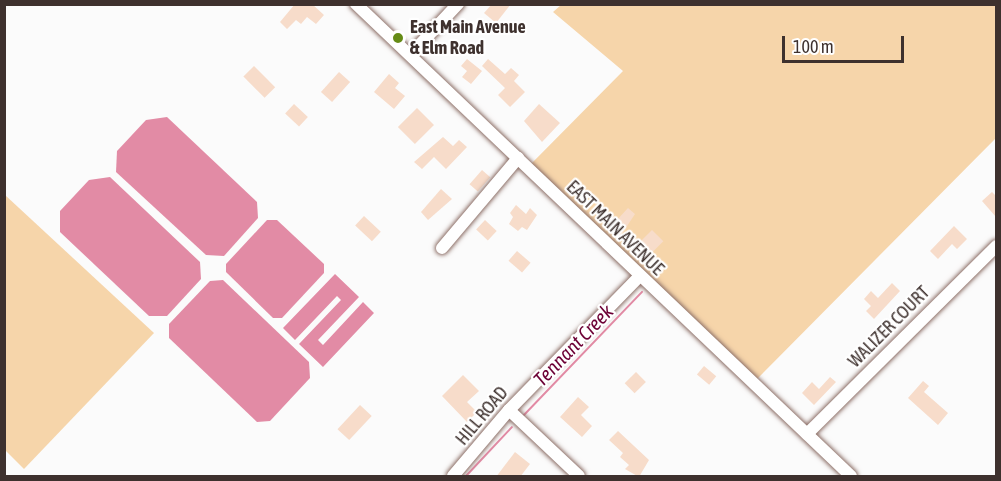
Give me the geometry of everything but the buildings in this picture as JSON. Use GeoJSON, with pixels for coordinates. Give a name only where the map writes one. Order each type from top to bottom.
{"type":"FeatureCollection","features":[{"type":"Feature","properties":{"kind":"street","name":"EAST MAIN AVENUE"},"geometry":{"type":"LineString","coordinates":[[356,4],[411,54],[639,277],[851,477]]}},
{"type":"Feature","properties":{"kind":"street"},"geometry":{"type":"LineString","coordinates":[[411,54],[458,4]]}},
{"type":"Feature","properties":{"kind":"street"},"geometry":{"type":"LineString","coordinates":[[441,248],[518,158]]}},
{"type":"Feature","properties":{"kind":"street","name":"WALIZER COURT"},"geometry":{"type":"LineString","coordinates":[[807,434],[996,246]]}},
{"type":"Feature","properties":{"kind":"street","name":"HILL ROAD"},"geometry":{"type":"LineString","coordinates":[[453,477],[509,410],[639,277]]}},
{"type":"Feature","properties":{"kind":"street"},"geometry":{"type":"LineString","coordinates":[[509,410],[579,477]]}},
{"type":"Feature","properties":{"kind":"shaded area"},"geometry":{"type":"Polygon","coordinates":[[[561,5],[996,5],[996,138],[755,381],[530,165],[623,71],[553,12],[561,5]]]}},
{"type":"Feature","properties":{"kind":"shaded area"},"geometry":{"type":"Polygon","coordinates":[[[167,117],[257,202],[258,218],[224,256],[206,255],[116,172],[117,151],[146,120],[167,117]]]}},
{"type":"Feature","properties":{"kind":"shaded area"},"geometry":{"type":"Polygon","coordinates":[[[110,177],[200,262],[201,279],[167,316],[149,316],[60,232],[60,211],[89,180],[110,177]]]}},
{"type":"Feature","properties":{"kind":"shaded area"},"geometry":{"type":"Polygon","coordinates":[[[5,195],[154,333],[24,469],[5,450],[5,195]]]}},
{"type":"Feature","properties":{"kind":"shaded area"},"geometry":{"type":"Polygon","coordinates":[[[267,220],[277,220],[324,264],[324,273],[282,318],[273,318],[226,272],[226,264],[267,220]]]}},
{"type":"Feature","properties":{"kind":"shaded area"},"geometry":{"type":"Polygon","coordinates":[[[335,274],[359,297],[318,340],[323,345],[363,302],[374,313],[323,367],[299,344],[341,300],[337,296],[295,340],[283,328],[335,274]]]}},
{"type":"Feature","properties":{"kind":"shaded area"},"geometry":{"type":"Polygon","coordinates":[[[223,280],[309,362],[310,378],[270,421],[257,422],[169,338],[169,324],[210,281],[223,280]]]}},
{"type":"Feature","properties":{"kind":"waterway","name":"Tennant Creek"},"geometry":{"type":"LineString","coordinates":[[523,416],[642,292]]}},
{"type":"Feature","properties":{"kind":"waterway","name":"Tennant Creek"},"geometry":{"type":"LineString","coordinates":[[466,476],[512,427]]}},
{"type":"Feature","properties":{"kind":"place","name":"East Main Avenue & Elm Road"},"geometry":{"type":"Point","coordinates":[398,38]}}]}
